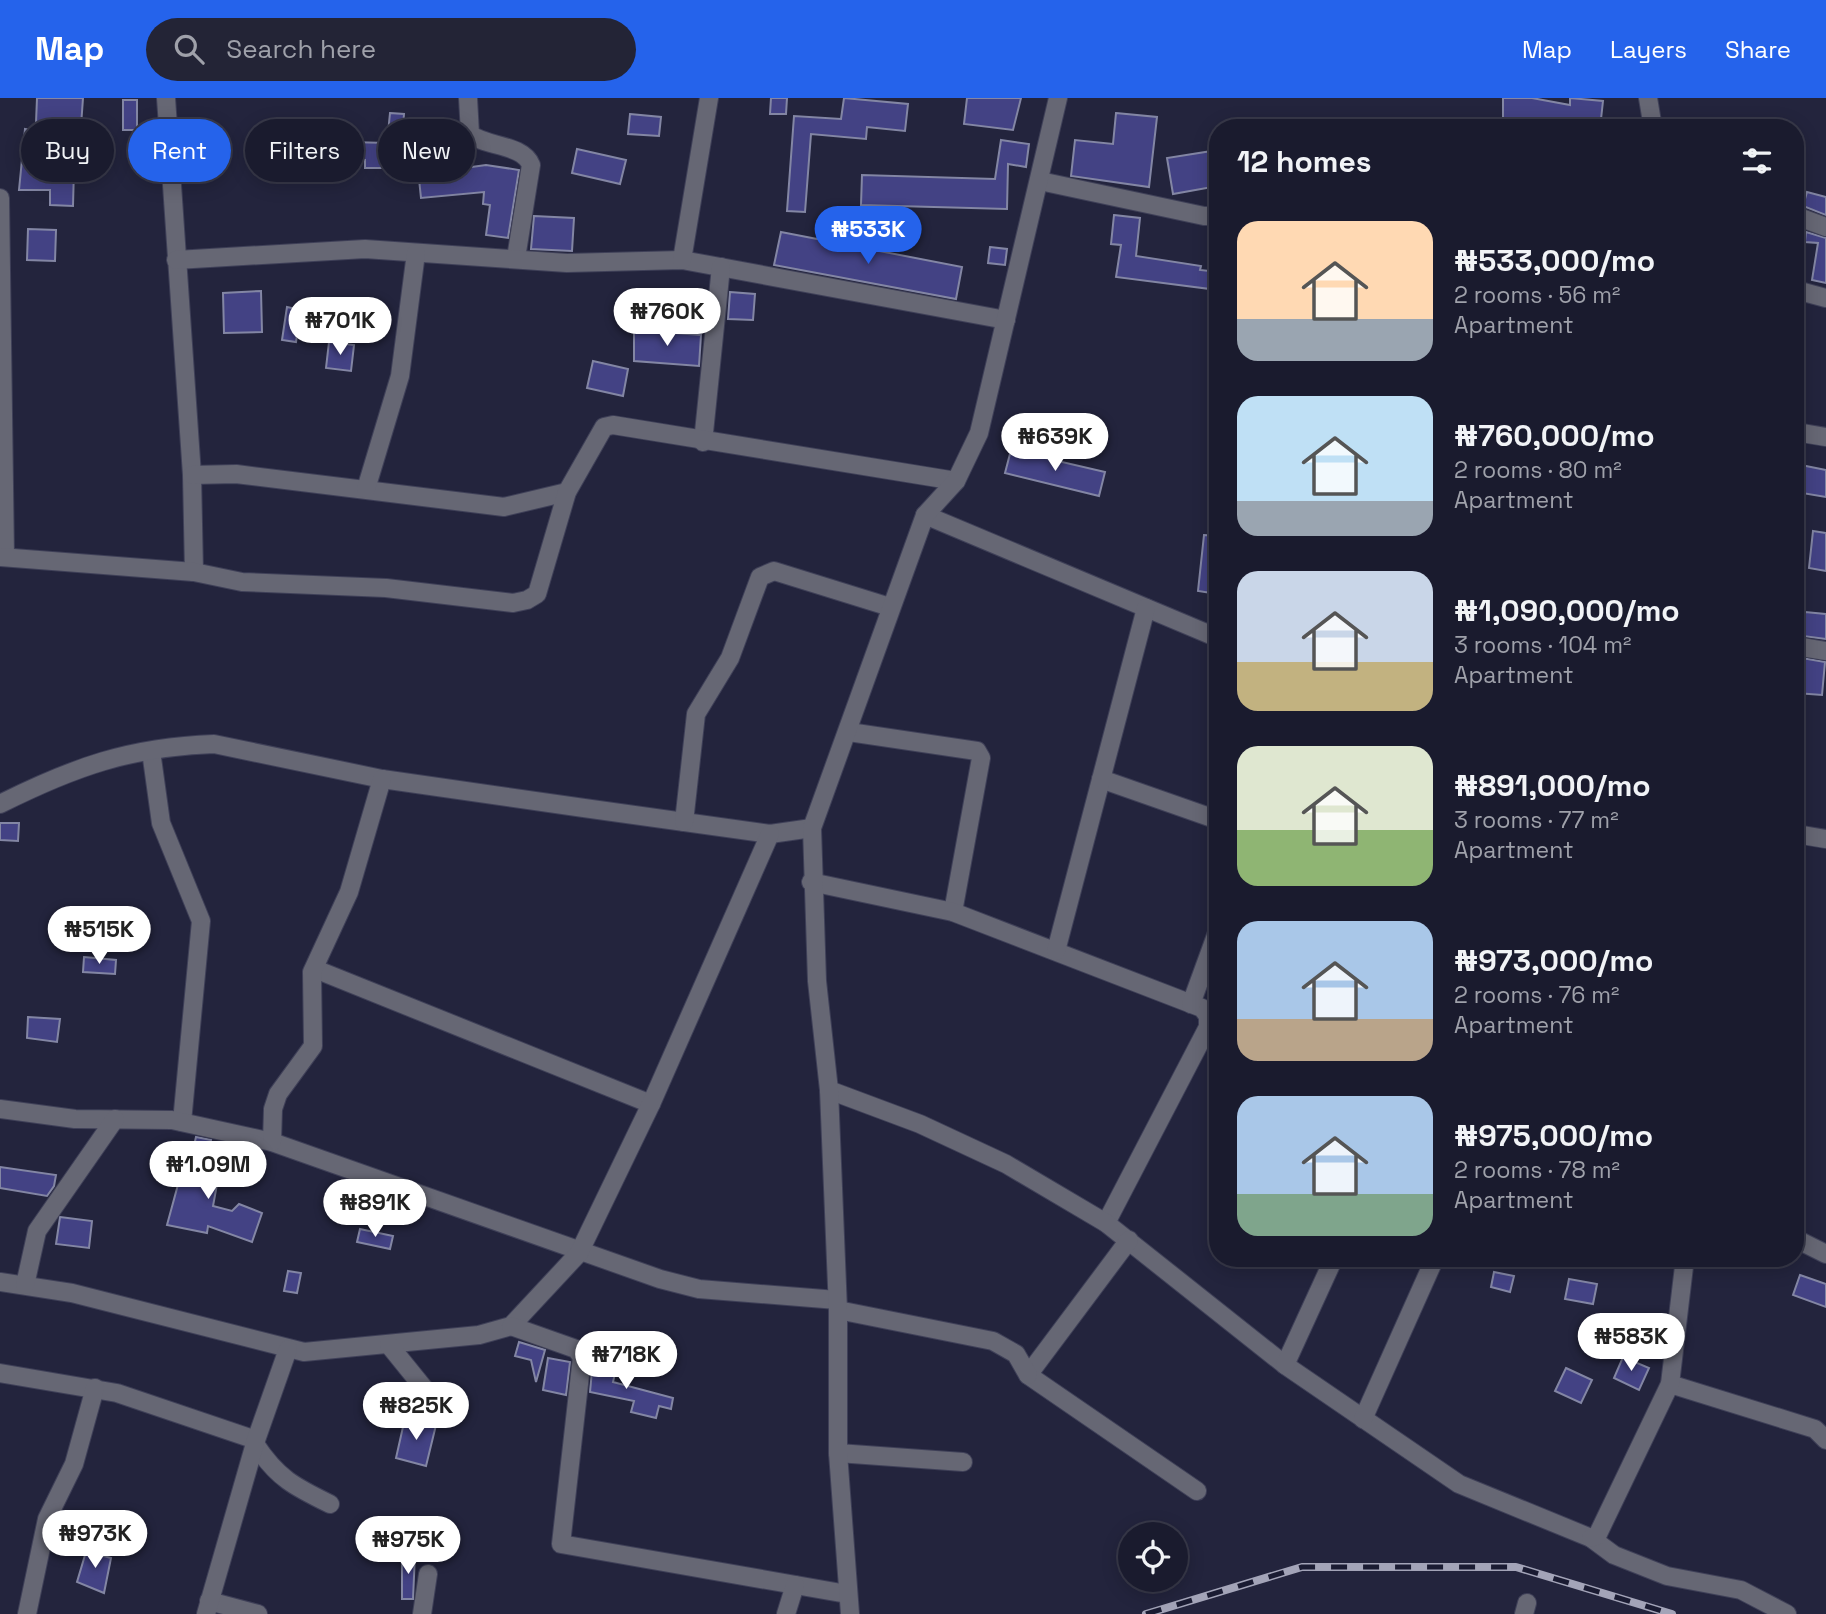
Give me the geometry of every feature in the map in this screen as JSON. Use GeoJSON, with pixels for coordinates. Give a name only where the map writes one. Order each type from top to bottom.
{"type":"FeatureCollection","features":[{"type":"Feature","properties":{"kind":"street"},"geometry":{"type":"LineString","coordinates":[[166,98],[192,475],[194,572]]}},
{"type":"Feature","properties":{"kind":"street"},"geometry":{"type":"LineString","coordinates":[[468,98],[470,134],[477,139],[521,153],[528,158],[531,165],[516,258]]}},
{"type":"Feature","properties":{"kind":"street"},"geometry":{"type":"LineString","coordinates":[[682,260],[709,98]]}},
{"type":"Feature","properties":{"kind":"street"},"geometry":{"type":"LineString","coordinates":[[850,1614],[838,1453],[838,1305],[829,1090],[811,882],[812,828],[849,732],[925,515],[956,481],[979,433],[1058,98]]}},
{"type":"Feature","properties":{"kind":"street"},"geometry":{"type":"LineString","coordinates":[[1648,98],[1652,119]]}},
{"type":"Feature","properties":{"kind":"street"},"geometry":{"type":"LineString","coordinates":[[1040,181],[1209,216]]}},
{"type":"Feature","properties":{"kind":"street"},"geometry":{"type":"LineString","coordinates":[[0,198],[2,557],[194,572],[242,582],[386,587],[513,603],[527,600],[537,594],[567,492],[604,427],[613,425],[703,442],[956,481]]}},
{"type":"Feature","properties":{"kind":"street"},"geometry":{"type":"LineString","coordinates":[[1804,219],[1826,227]]}},
{"type":"Feature","properties":{"kind":"street"},"geometry":{"type":"LineString","coordinates":[[176,260],[365,249],[567,262],[682,260],[1006,320]]}},
{"type":"Feature","properties":{"kind":"street"},"geometry":{"type":"LineString","coordinates":[[366,489],[400,376],[416,253]]}},
{"type":"Feature","properties":{"kind":"street"},"geometry":{"type":"LineString","coordinates":[[703,442],[721,267]]}},
{"type":"Feature","properties":{"kind":"street"},"geometry":{"type":"LineString","coordinates":[[1804,292],[1826,298]]}},
{"type":"Feature","properties":{"kind":"street"},"geometry":{"type":"LineString","coordinates":[[1804,433],[1826,437]]}},
{"type":"Feature","properties":{"kind":"street"},"geometry":{"type":"LineString","coordinates":[[192,475],[236,474],[504,507],[567,492]]}},
{"type":"Feature","properties":{"kind":"street"},"geometry":{"type":"LineString","coordinates":[[925,515],[1209,634]]}},
{"type":"Feature","properties":{"kind":"street"},"geometry":{"type":"LineString","coordinates":[[684,822],[696,714],[730,658],[760,576],[774,571],[891,607]]}},
{"type":"Feature","properties":{"kind":"street"},"geometry":{"type":"LineString","coordinates":[[1056,951],[1146,608]]}},
{"type":"Feature","properties":{"kind":"street"},"geometry":{"type":"LineString","coordinates":[[1804,647],[1826,651]]}},
{"type":"Feature","properties":{"kind":"street"},"geometry":{"type":"LineString","coordinates":[[849,732],[977,751],[981,758],[953,912]]}},
{"type":"Feature","properties":{"kind":"street"},"geometry":{"type":"LineString","coordinates":[[0,804],[61,774],[103,759],[214,744],[382,779],[684,822],[770,834],[812,828]]}},
{"type":"Feature","properties":{"kind":"street"},"geometry":{"type":"LineString","coordinates":[[151,751],[161,824],[201,921],[182,1122]]}},
{"type":"Feature","properties":{"kind":"street"},"geometry":{"type":"LineString","coordinates":[[272,1142],[273,1110],[278,1094],[313,1046],[312,972],[349,891],[382,779]]}},
{"type":"Feature","properties":{"kind":"street"},"geometry":{"type":"LineString","coordinates":[[1101,779],[1209,817]]}},
{"type":"Feature","properties":{"kind":"street"},"geometry":{"type":"LineString","coordinates":[[0,1282],[72,1293],[288,1349],[326,1352],[479,1335],[511,1326],[579,1253],[651,1104],[770,834]]}},
{"type":"Feature","properties":{"kind":"street"},"geometry":{"type":"LineString","coordinates":[[1804,835],[1826,839]]}},
{"type":"Feature","properties":{"kind":"street"},"geometry":{"type":"LineString","coordinates":[[811,882],[953,912],[1202,1008],[1208,1016],[1208,1027],[1106,1223]]}},
{"type":"Feature","properties":{"kind":"street"},"geometry":{"type":"LineString","coordinates":[[315,969],[651,1104]]}},
{"type":"Feature","properties":{"kind":"street"},"geometry":{"type":"LineString","coordinates":[[1191,1004],[1209,971]]}},
{"type":"Feature","properties":{"kind":"street"},"geometry":{"type":"LineString","coordinates":[[829,1090],[920,1124],[1006,1164],[1106,1223],[1285,1365],[1459,1484],[1591,1538],[1614,1555],[1667,1576],[1741,1590],[1787,1614]]}},
{"type":"Feature","properties":{"kind":"street"},"geometry":{"type":"LineString","coordinates":[[0,1109],[75,1119],[182,1122],[272,1142],[451,1203],[579,1253],[699,1289],[838,1305],[993,1341],[1016,1354],[1028,1375],[1197,1491]]}},
{"type":"Feature","properties":{"kind":"street"},"geometry":{"type":"LineString","coordinates":[[25,1285],[37,1231],[115,1119]]}},
{"type":"Feature","properties":{"kind":"street"},"geometry":{"type":"LineString","coordinates":[[1028,1375],[1129,1240]]}},
{"type":"Feature","properties":{"kind":"street"},"geometry":{"type":"LineString","coordinates":[[1804,1243],[1826,1254]]}},
{"type":"Feature","properties":{"kind":"street"},"geometry":{"type":"LineString","coordinates":[[1285,1365],[1330,1267]]}},
{"type":"Feature","properties":{"kind":"street"},"geometry":{"type":"LineString","coordinates":[[1363,1419],[1431,1267]]}},
{"type":"Feature","properties":{"kind":"street"},"geometry":{"type":"LineString","coordinates":[[1591,1538],[1597,1536],[1670,1384],[1684,1267]]}},
{"type":"Feature","properties":{"kind":"street"},"geometry":{"type":"LineString","coordinates":[[511,1326],[576,1349],[582,1357],[561,1544],[847,1594]]}},
{"type":"Feature","properties":{"kind":"street"},"geometry":{"type":"LineString","coordinates":[[389,1345],[444,1413]]}},
{"type":"Feature","properties":{"kind":"street"},"geometry":{"type":"LineString","coordinates":[[258,1614],[207,1608],[255,1442],[288,1349]]}},
{"type":"Feature","properties":{"kind":"street"},"geometry":{"type":"LineString","coordinates":[[0,1373],[95,1388],[255,1442],[271,1469],[300,1489],[330,1504]]}},
{"type":"Feature","properties":{"kind":"street"},"geometry":{"type":"LineString","coordinates":[[1670,1384],[1815,1429],[1826,1440]]}},
{"type":"Feature","properties":{"kind":"street"},"geometry":{"type":"LineString","coordinates":[[27,1614],[47,1519],[74,1464],[95,1388]]}},
{"type":"Feature","properties":{"kind":"street"},"geometry":{"type":"LineString","coordinates":[[838,1453],[963,1462]]}},
{"type":"Feature","properties":{"kind":"street"},"geometry":{"type":"LineString","coordinates":[[422,1614],[428,1574]]}},
{"type":"Feature","properties":{"kind":"street"},"geometry":{"type":"LineString","coordinates":[[786,1614],[795,1585]]}},
{"type":"Feature","properties":{"kind":"building"},"geometry":{"type":"Polygon","coordinates":[[[37,98],[83,98],[82,119],[36,119],[37,98]]]}},
{"type":"Feature","properties":{"kind":"building"},"geometry":{"type":"Polygon","coordinates":[[[771,98],[787,98],[786,114],[770,114],[771,98]]]}},
{"type":"Feature","properties":{"kind":"building"},"geometry":{"type":"Polygon","coordinates":[[[844,98],[908,104],[905,131],[867,127],[866,139],[811,134],[805,212],[787,211],[794,116],[841,119],[844,98]]]}},
{"type":"Feature","properties":{"kind":"building"},"geometry":{"type":"Polygon","coordinates":[[[967,98],[1021,98],[1013,130],[964,124],[967,98]]]}},
{"type":"Feature","properties":{"kind":"building"},"geometry":{"type":"Polygon","coordinates":[[[1503,98],[1532,98],[1570,105],[1570,98],[1603,101],[1601,119],[1503,119],[1503,98]]]}},
{"type":"Feature","properties":{"kind":"building"},"geometry":{"type":"Polygon","coordinates":[[[123,100],[137,100],[137,119],[128,119],[128,130],[123,130],[123,100]]]}},
{"type":"Feature","properties":{"kind":"building"},"geometry":{"type":"Polygon","coordinates":[[[390,113],[404,114],[404,119],[389,119],[390,113]]]}},
{"type":"Feature","properties":{"kind":"building"},"geometry":{"type":"Polygon","coordinates":[[[1116,113],[1157,117],[1149,187],[1071,176],[1075,140],[1113,144],[1116,113]]]}},
{"type":"Feature","properties":{"kind":"building"},"geometry":{"type":"Polygon","coordinates":[[[630,114],[661,117],[659,136],[628,134],[630,114]]]}},
{"type":"Feature","properties":{"kind":"building"},"geometry":{"type":"Polygon","coordinates":[[[1001,140],[1029,144],[1026,167],[1008,164],[1007,209],[861,205],[862,175],[995,179],[1001,140]]]}},
{"type":"Feature","properties":{"kind":"building"},"geometry":{"type":"Polygon","coordinates":[[[364,142],[378,143],[378,168],[365,168],[364,142]]]}},
{"type":"Feature","properties":{"kind":"building"},"geometry":{"type":"Polygon","coordinates":[[[577,149],[626,160],[620,184],[572,173],[577,149]]]}},
{"type":"Feature","properties":{"kind":"building"},"geometry":{"type":"Polygon","coordinates":[[[1209,151],[1209,188],[1173,194],[1167,158],[1209,151]]]}},
{"type":"Feature","properties":{"kind":"building"},"geometry":{"type":"Polygon","coordinates":[[[486,165],[519,170],[508,238],[486,235],[490,205],[483,204],[484,192],[421,198],[419,182],[475,182],[475,166],[486,165]]]}},
{"type":"Feature","properties":{"kind":"building"},"geometry":{"type":"Polygon","coordinates":[[[21,170],[21,182],[74,182],[73,206],[50,205],[50,190],[19,190],[21,170]]]}},
{"type":"Feature","properties":{"kind":"building"},"geometry":{"type":"Polygon","coordinates":[[[1807,192],[1826,197],[1826,215],[1804,206],[1807,192]]]}},
{"type":"Feature","properties":{"kind":"building"},"geometry":{"type":"Polygon","coordinates":[[[1114,215],[1140,218],[1136,256],[1201,266],[1200,270],[1209,271],[1209,289],[1116,277],[1121,245],[1111,244],[1114,215]]]}},
{"type":"Feature","properties":{"kind":"building"},"geometry":{"type":"Polygon","coordinates":[[[534,216],[574,218],[572,251],[531,249],[534,216]]]}},
{"type":"Feature","properties":{"kind":"building"},"geometry":{"type":"Polygon","coordinates":[[[28,229],[56,230],[55,261],[27,260],[28,229]]]}},
{"type":"Feature","properties":{"kind":"building"},"geometry":{"type":"Polygon","coordinates":[[[781,232],[962,267],[956,299],[774,265],[781,232]]]}},
{"type":"Feature","properties":{"kind":"building"},"geometry":{"type":"Polygon","coordinates":[[[1806,232],[1826,238],[1826,283],[1812,280],[1818,243],[1805,242],[1806,232]]]}},
{"type":"Feature","properties":{"kind":"building"},"geometry":{"type":"Polygon","coordinates":[[[990,247],[1007,249],[1005,265],[988,263],[990,247]]]}},
{"type":"Feature","properties":{"kind":"building"},"geometry":{"type":"Polygon","coordinates":[[[261,291],[262,332],[224,333],[223,293],[261,291]]]}},
{"type":"Feature","properties":{"kind":"building"},"geometry":{"type":"Polygon","coordinates":[[[730,292],[755,294],[753,320],[728,319],[730,292]]]}},
{"type":"Feature","properties":{"kind":"building"},"geometry":{"type":"Polygon","coordinates":[[[287,307],[301,310],[296,342],[282,340],[287,307]]]}},
{"type":"Feature","properties":{"kind":"building"},"geometry":{"type":"Polygon","coordinates":[[[634,330],[701,335],[699,366],[634,361],[634,330]]]}},
{"type":"Feature","properties":{"kind":"building"},"geometry":{"type":"Polygon","coordinates":[[[329,342],[354,345],[351,371],[326,368],[329,342]]]}},
{"type":"Feature","properties":{"kind":"building"},"geometry":{"type":"Polygon","coordinates":[[[593,361],[628,369],[623,396],[587,388],[593,361]]]}},
{"type":"Feature","properties":{"kind":"building"},"geometry":{"type":"Polygon","coordinates":[[[1011,450],[1105,472],[1099,496],[1005,473],[1011,450]]]}},
{"type":"Feature","properties":{"kind":"building"},"geometry":{"type":"Polygon","coordinates":[[[1804,466],[1826,470],[1826,497],[1804,493],[1804,466]]]}},
{"type":"Feature","properties":{"kind":"building"},"geometry":{"type":"Polygon","coordinates":[[[1813,531],[1826,533],[1826,571],[1809,568],[1813,531]]]}},
{"type":"Feature","properties":{"kind":"building"},"geometry":{"type":"Polygon","coordinates":[[[1204,535],[1209,535],[1209,593],[1198,591],[1204,535]]]}},
{"type":"Feature","properties":{"kind":"building"},"geometry":{"type":"Polygon","coordinates":[[[1805,612],[1826,614],[1826,639],[1804,636],[1805,612]]]}},
{"type":"Feature","properties":{"kind":"building"},"geometry":{"type":"Polygon","coordinates":[[[1804,658],[1825,662],[1822,695],[1804,694],[1804,658]]]}},
{"type":"Feature","properties":{"kind":"building"},"geometry":{"type":"Polygon","coordinates":[[[0,823],[19,823],[18,841],[0,840],[0,823]]]}},
{"type":"Feature","properties":{"kind":"building"},"geometry":{"type":"Polygon","coordinates":[[[84,957],[116,960],[115,974],[83,972],[84,957]]]}},
{"type":"Feature","properties":{"kind":"building"},"geometry":{"type":"Polygon","coordinates":[[[28,1017],[60,1019],[57,1042],[27,1038],[28,1017]]]}},
{"type":"Feature","properties":{"kind":"building"},"geometry":{"type":"Polygon","coordinates":[[[196,1137],[211,1140],[207,1156],[213,1159],[210,1177],[218,1179],[213,1206],[232,1211],[239,1204],[262,1213],[252,1242],[208,1226],[207,1233],[167,1225],[182,1170],[188,1171],[196,1137]]]}},
{"type":"Feature","properties":{"kind":"building"},"geometry":{"type":"Polygon","coordinates":[[[0,1167],[56,1175],[54,1186],[47,1196],[0,1188],[0,1167]]]}},
{"type":"Feature","properties":{"kind":"building"},"geometry":{"type":"Polygon","coordinates":[[[60,1217],[92,1221],[89,1248],[56,1244],[60,1217]]]}},
{"type":"Feature","properties":{"kind":"building"},"geometry":{"type":"Polygon","coordinates":[[[360,1229],[393,1236],[390,1249],[357,1242],[360,1229]]]}},
{"type":"Feature","properties":{"kind":"building"},"geometry":{"type":"Polygon","coordinates":[[[288,1271],[301,1273],[297,1293],[284,1291],[288,1271]]]}},
{"type":"Feature","properties":{"kind":"building"},"geometry":{"type":"Polygon","coordinates":[[[1494,1272],[1514,1276],[1510,1292],[1491,1287],[1494,1272]]]}},
{"type":"Feature","properties":{"kind":"building"},"geometry":{"type":"Polygon","coordinates":[[[1800,1275],[1826,1284],[1826,1307],[1793,1295],[1800,1275]]]}},
{"type":"Feature","properties":{"kind":"building"},"geometry":{"type":"Polygon","coordinates":[[[1569,1279],[1597,1284],[1593,1304],[1565,1299],[1569,1279]]]}},
{"type":"Feature","properties":{"kind":"building"},"geometry":{"type":"Polygon","coordinates":[[[519,1342],[545,1350],[536,1382],[531,1360],[515,1356],[519,1342]]]}},
{"type":"Feature","properties":{"kind":"building"},"geometry":{"type":"Polygon","coordinates":[[[1623,1357],[1649,1368],[1639,1390],[1614,1378],[1623,1357]]]}},
{"type":"Feature","properties":{"kind":"building"},"geometry":{"type":"Polygon","coordinates":[[[548,1358],[570,1362],[566,1395],[543,1390],[548,1358]]]}},
{"type":"Feature","properties":{"kind":"building"},"geometry":{"type":"Polygon","coordinates":[[[593,1360],[617,1365],[613,1382],[673,1398],[671,1409],[659,1406],[656,1418],[631,1412],[634,1401],[590,1392],[593,1360]]]}},
{"type":"Feature","properties":{"kind":"building"},"geometry":{"type":"Polygon","coordinates":[[[1566,1368],[1592,1380],[1581,1403],[1555,1391],[1566,1368]]]}},
{"type":"Feature","properties":{"kind":"building"},"geometry":{"type":"Polygon","coordinates":[[[405,1418],[436,1425],[426,1466],[396,1458],[405,1418]]]}},
{"type":"Feature","properties":{"kind":"building"},"geometry":{"type":"Polygon","coordinates":[[[88,1545],[101,1549],[100,1555],[111,1558],[104,1593],[77,1582],[88,1545]]]}},
{"type":"Feature","properties":{"kind":"building"},"geometry":{"type":"Polygon","coordinates":[[[402,1554],[415,1554],[413,1599],[402,1599],[402,1554]]]}},
{"type":"Feature","properties":{"kind":"railway"},"geometry":{"type":"LineString","coordinates":[[1146,1614],[1302,1567],[1516,1567],[1672,1614]]}}]}
